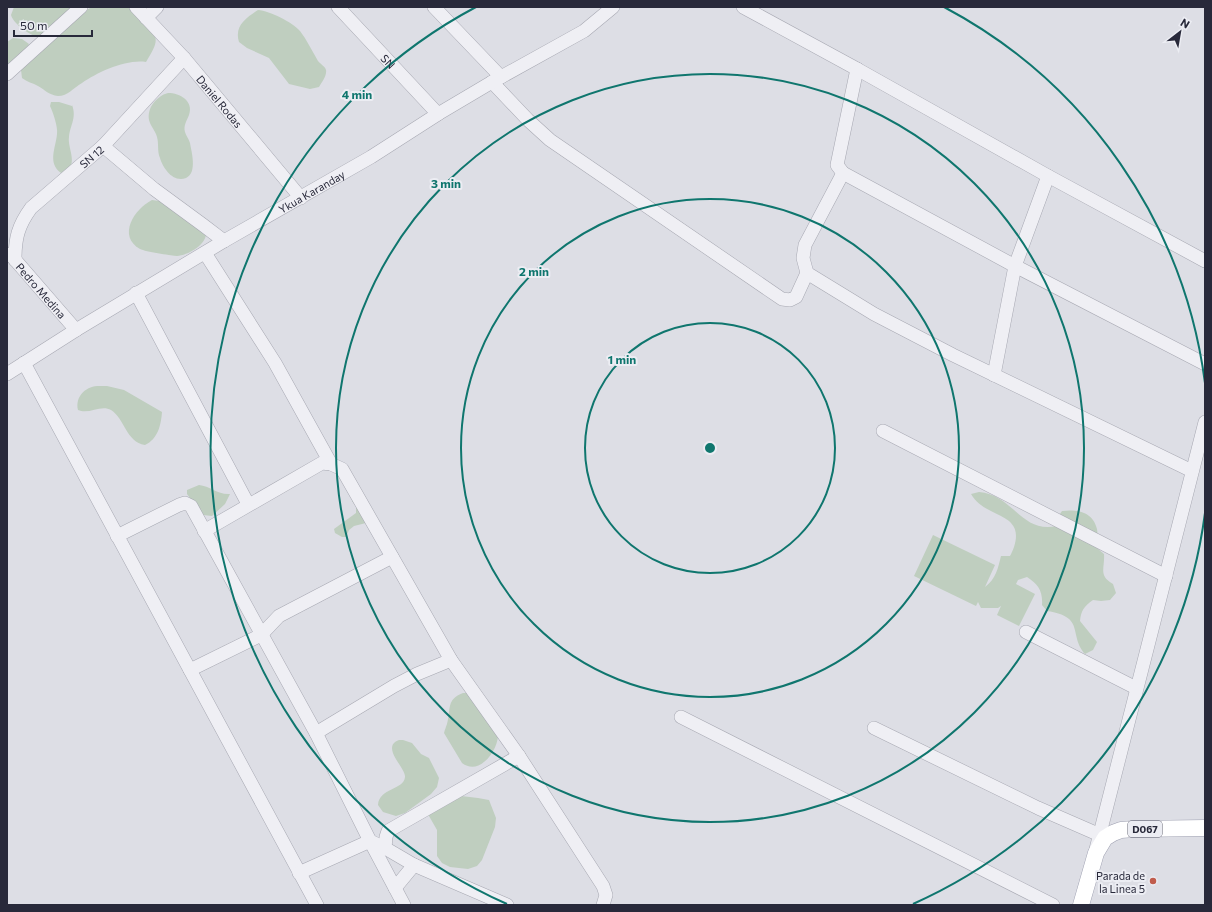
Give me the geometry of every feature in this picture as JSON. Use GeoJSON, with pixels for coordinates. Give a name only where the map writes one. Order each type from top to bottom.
{"type":"FeatureCollection","features":[{"type":"Feature","properties":{"kind":"main road","name":"D067"},"geometry":{"type":"LineString","coordinates":[[1081,905],[1096,853],[1106,838],[1113,833],[1122,830],[1205,828]]}},
{"type":"Feature","properties":{"kind":"street"},"geometry":{"type":"LineString","coordinates":[[7,74],[81,7]]}},
{"type":"Feature","properties":{"kind":"street","name":"Daniel Rodas"},"geometry":{"type":"LineString","coordinates":[[136,7],[184,58],[302,198]]}},
{"type":"Feature","properties":{"kind":"street"},"geometry":{"type":"LineString","coordinates":[[146,18],[157,7]]}},
{"type":"Feature","properties":{"kind":"street","name":"SN"},"geometry":{"type":"LineString","coordinates":[[338,7],[438,114]]}},
{"type":"Feature","properties":{"kind":"street"},"geometry":{"type":"LineString","coordinates":[[434,7],[497,80],[528,120],[550,140],[782,299],[790,300],[796,297],[807,273],[803,258],[805,246],[843,173]]}},
{"type":"Feature","properties":{"kind":"street","name":"Ykua Karanday"},"geometry":{"type":"LineString","coordinates":[[7,374],[136,293],[224,241],[302,198],[371,157],[438,114],[584,31],[614,7]]}},
{"type":"Feature","properties":{"kind":"street"},"geometry":{"type":"LineString","coordinates":[[743,7],[1205,261]]}},
{"type":"Feature","properties":{"kind":"street","name":"SN 12"},"geometry":{"type":"LineString","coordinates":[[11,256],[22,220],[31,208],[103,146],[184,58]]}},
{"type":"Feature","properties":{"kind":"street"},"geometry":{"type":"LineString","coordinates":[[857,69],[837,165],[843,173],[1015,266],[1205,364]]}},
{"type":"Feature","properties":{"kind":"street"},"geometry":{"type":"LineString","coordinates":[[103,146],[154,189],[224,241]]}},
{"type":"Feature","properties":{"kind":"street"},"geometry":{"type":"LineString","coordinates":[[994,375],[1015,266],[1048,176]]}},
{"type":"Feature","properties":{"kind":"street"},"geometry":{"type":"LineString","coordinates":[[205,253],[275,363],[331,464]]}},
{"type":"Feature","properties":{"kind":"street","name":"Pedro Medina"},"geometry":{"type":"LineString","coordinates":[[11,256],[76,330]]}},
{"type":"Feature","properties":{"kind":"street"},"geometry":{"type":"LineString","coordinates":[[807,273],[874,314],[953,355],[1192,471]]}},
{"type":"Feature","properties":{"kind":"street"},"geometry":{"type":"LineString","coordinates":[[136,293],[248,504]]}},
{"type":"Feature","properties":{"kind":"street"},"geometry":{"type":"LineString","coordinates":[[24,363],[317,905]]}},
{"type":"Feature","properties":{"kind":"street"},"geometry":{"type":"LineString","coordinates":[[1096,853],[1136,688],[1205,422]]}},
{"type":"Feature","properties":{"kind":"street"},"geometry":{"type":"LineString","coordinates":[[884,431],[1166,576]]}},
{"type":"Feature","properties":{"kind":"street"},"geometry":{"type":"LineString","coordinates":[[204,530],[322,463],[331,464],[342,469],[451,660],[519,756],[603,886],[606,895],[603,905]]}},
{"type":"Feature","properties":{"kind":"street"},"geometry":{"type":"LineString","coordinates":[[117,536],[178,505],[185,503],[191,506],[316,734],[404,905]]}},
{"type":"Feature","properties":{"kind":"street"},"geometry":{"type":"LineString","coordinates":[[190,670],[261,635],[279,616],[392,557]]}},
{"type":"Feature","properties":{"kind":"street"},"geometry":{"type":"LineString","coordinates":[[253,618],[279,616]]}},
{"type":"Feature","properties":{"kind":"street"},"geometry":{"type":"LineString","coordinates":[[1026,632],[1136,688]]}},
{"type":"Feature","properties":{"kind":"street"},"geometry":{"type":"LineString","coordinates":[[316,734],[394,686],[417,674],[451,660]]}},
{"type":"Feature","properties":{"kind":"street"},"geometry":{"type":"LineString","coordinates":[[681,717],[1053,905]]}},
{"type":"Feature","properties":{"kind":"street"},"geometry":{"type":"LineString","coordinates":[[874,728],[1038,808],[1100,834]]}},
{"type":"Feature","properties":{"kind":"street"},"geometry":{"type":"LineString","coordinates":[[385,848],[388,831],[519,756]]}},
{"type":"Feature","properties":{"kind":"street"},"geometry":{"type":"LineString","coordinates":[[299,873],[370,841],[414,865],[507,905]]}},
{"type":"Feature","properties":{"kind":"street"},"geometry":{"type":"LineString","coordinates":[[395,888],[414,865]]}},
{"type":"Feature","properties":{"kind":"green space"},"geometry":{"type":"Polygon","coordinates":[[[14,7],[70,7],[70,9],[41,38],[28,32],[16,23],[11,15],[14,7]]]}},
{"type":"Feature","properties":{"kind":"green space"},"geometry":{"type":"Polygon","coordinates":[[[92,7],[126,7],[137,13],[153,31],[156,40],[153,50],[146,62],[130,62],[112,67],[62,96],[52,95],[22,78],[21,70],[85,11],[92,7]]]}},
{"type":"Feature","properties":{"kind":"green space"},"geometry":{"type":"Polygon","coordinates":[[[258,10],[268,12],[292,24],[300,31],[318,61],[325,67],[325,77],[319,87],[310,89],[289,84],[269,58],[247,48],[239,42],[238,31],[242,23],[245,19],[258,10]]]}},
{"type":"Feature","properties":{"kind":"green space"},"geometry":{"type":"Polygon","coordinates":[[[13,38],[22,39],[29,44],[25,51],[7,67],[7,42],[13,38]]]}},
{"type":"Feature","properties":{"kind":"green space"},"geometry":{"type":"Polygon","coordinates":[[[168,93],[181,96],[190,106],[189,115],[184,128],[190,143],[193,167],[190,175],[181,179],[173,177],[169,174],[161,162],[158,150],[158,140],[149,118],[150,109],[156,100],[168,93]]]}},
{"type":"Feature","properties":{"kind":"green space"},"geometry":{"type":"Polygon","coordinates":[[[51,102],[72,105],[74,114],[69,137],[72,162],[67,170],[61,173],[54,165],[53,160],[57,131],[50,106],[51,102]]]}},
{"type":"Feature","properties":{"kind":"green space"},"geometry":{"type":"Polygon","coordinates":[[[152,200],[166,202],[206,235],[202,243],[190,252],[177,256],[143,250],[133,244],[129,230],[134,216],[145,204],[152,200]]]}},
{"type":"Feature","properties":{"kind":"green space"},"geometry":{"type":"Polygon","coordinates":[[[107,386],[124,390],[162,412],[160,427],[153,439],[145,445],[134,440],[116,414],[107,408],[86,411],[78,410],[78,401],[82,394],[89,388],[107,386]]]}},
{"type":"Feature","properties":{"kind":"green space"},"geometry":{"type":"Polygon","coordinates":[[[199,485],[222,493],[230,494],[225,504],[212,516],[203,515],[187,494],[187,490],[199,485]]]}},
{"type":"Feature","properties":{"kind":"green space"},"geometry":{"type":"Polygon","coordinates":[[[979,492],[991,495],[1001,500],[1026,520],[1045,527],[1057,526],[1057,518],[1062,511],[1079,511],[1088,515],[1095,523],[1097,529],[1097,548],[1104,554],[1104,575],[1108,581],[1113,584],[1116,593],[1110,600],[1093,600],[1087,604],[1081,614],[1080,621],[1097,642],[1093,650],[1085,654],[1077,640],[1072,622],[1067,617],[1047,611],[1042,605],[1042,596],[1039,588],[1027,577],[1018,580],[1016,584],[1035,594],[1019,626],[997,615],[1001,606],[998,608],[981,608],[978,602],[976,606],[914,576],[933,535],[995,565],[985,587],[989,584],[996,573],[1001,556],[1010,556],[1015,544],[1016,535],[1014,527],[1009,521],[980,505],[971,494],[979,492]]]}},
{"type":"Feature","properties":{"kind":"green space"},"geometry":{"type":"Polygon","coordinates":[[[354,499],[366,523],[354,526],[349,530],[346,537],[342,537],[335,533],[334,529],[356,513],[356,506],[352,501],[354,499]]]}},
{"type":"Feature","properties":{"kind":"green space"},"geometry":{"type":"Polygon","coordinates":[[[463,693],[468,693],[498,736],[491,755],[475,767],[462,763],[444,733],[450,706],[454,698],[463,693]]]}},
{"type":"Feature","properties":{"kind":"green space"},"geometry":{"type":"Polygon","coordinates":[[[399,740],[412,743],[421,754],[429,758],[439,778],[437,787],[431,794],[405,813],[396,816],[383,812],[378,805],[379,799],[382,795],[404,781],[404,773],[395,758],[392,747],[394,743],[399,740]]]}},
{"type":"Feature","properties":{"kind":"green space"},"geometry":{"type":"Polygon","coordinates":[[[461,796],[489,800],[496,818],[495,827],[482,860],[477,866],[468,869],[450,867],[442,863],[437,856],[437,830],[429,816],[427,808],[461,796]]]}},
{"type":"Feature","properties":{"kind":"place","name":"Parada de la Linea 5"},"geometry":{"type":"Point","coordinates":[1153,881]}}]}
